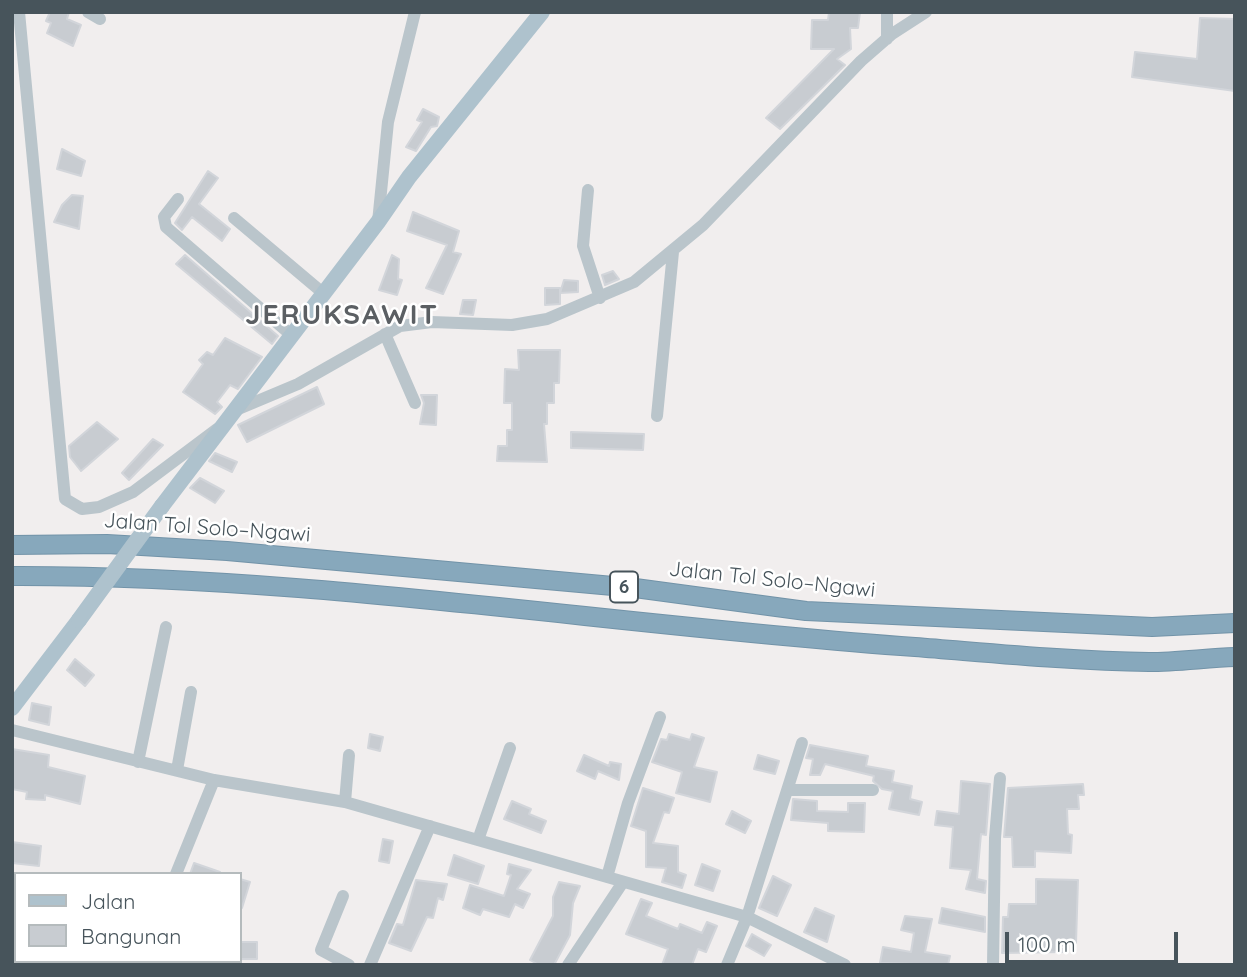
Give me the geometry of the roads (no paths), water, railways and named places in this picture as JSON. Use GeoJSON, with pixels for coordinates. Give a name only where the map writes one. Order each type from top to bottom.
{"type":"FeatureCollection","features":[{"type":"Feature","properties":{"kind":"highway","name":"Jalan Tol Solo–Ngawi"},"geometry":{"type":"LineString","coordinates":[[12,545],[107,544],[280,555],[635,588],[806,611],[1152,628],[1235,623]]}},
{"type":"Feature","properties":{"kind":"highway","name":"6"},"geometry":{"type":"LineString","coordinates":[[12,576],[98,576],[382,596],[747,634],[964,651],[1149,662],[1235,657]]}},
{"type":"Feature","properties":{"kind":"main road"},"geometry":{"type":"LineString","coordinates":[[12,708],[290,334],[378,222],[409,177],[542,12]]}},
{"type":"Feature","properties":{"kind":"street"},"geometry":{"type":"LineString","coordinates":[[19,12],[65,499],[82,509],[99,507],[119,498],[220,427]]}},
{"type":"Feature","properties":{"kind":"street"},"geometry":{"type":"LineString","coordinates":[[88,12],[100,19]]}},
{"type":"Feature","properties":{"kind":"street"},"geometry":{"type":"LineString","coordinates":[[378,222],[388,122],[415,12]]}},
{"type":"Feature","properties":{"kind":"street"},"geometry":{"type":"LineString","coordinates":[[887,12],[887,39]]}},
{"type":"Feature","properties":{"kind":"street"},"geometry":{"type":"LineString","coordinates":[[232,412],[298,384],[385,334],[416,323],[524,323],[547,319],[600,299],[634,282],[674,252],[831,89],[887,39],[926,12]]}},
{"type":"Feature","properties":{"kind":"street"},"geometry":{"type":"LineString","coordinates":[[588,190],[583,246],[600,299]]}},
{"type":"Feature","properties":{"kind":"street"},"geometry":{"type":"LineString","coordinates":[[178,198],[164,217],[166,227],[290,334]]}},
{"type":"Feature","properties":{"kind":"street"},"geometry":{"type":"LineString","coordinates":[[234,219],[323,293]]}},
{"type":"Feature","properties":{"kind":"street"},"geometry":{"type":"LineString","coordinates":[[657,416],[674,252]]}},
{"type":"Feature","properties":{"kind":"street"},"geometry":{"type":"LineString","coordinates":[[385,334],[415,403]]}},
{"type":"Feature","properties":{"kind":"street"},"geometry":{"type":"LineString","coordinates":[[138,762],[166,627]]}},
{"type":"Feature","properties":{"kind":"street"},"geometry":{"type":"LineString","coordinates":[[177,770],[191,692]]}},
{"type":"Feature","properties":{"kind":"street"},"geometry":{"type":"LineString","coordinates":[[607,877],[628,803],[660,717]]}},
{"type":"Feature","properties":{"kind":"street"},"geometry":{"type":"LineString","coordinates":[[12,730],[215,780],[345,802],[747,916],[845,965]]}},
{"type":"Feature","properties":{"kind":"street"},"geometry":{"type":"LineString","coordinates":[[727,965],[747,916],[802,743]]}},
{"type":"Feature","properties":{"kind":"street"},"geometry":{"type":"LineString","coordinates":[[478,840],[510,748]]}},
{"type":"Feature","properties":{"kind":"street"},"geometry":{"type":"LineString","coordinates":[[345,802],[349,755]]}},
{"type":"Feature","properties":{"kind":"street"},"geometry":{"type":"LineString","coordinates":[[993,965],[995,838],[1000,778]]}},
{"type":"Feature","properties":{"kind":"street"},"geometry":{"type":"LineString","coordinates":[[177,872],[215,780]]}},
{"type":"Feature","properties":{"kind":"street"},"geometry":{"type":"LineString","coordinates":[[789,790],[873,790]]}},
{"type":"Feature","properties":{"kind":"street"},"geometry":{"type":"LineString","coordinates":[[370,965],[430,826]]}},
{"type":"Feature","properties":{"kind":"street"},"geometry":{"type":"LineString","coordinates":[[568,965],[623,882]]}},
{"type":"Feature","properties":{"kind":"street"},"geometry":{"type":"LineString","coordinates":[[343,896],[321,950],[349,965]]}},
{"type":"Feature","properties":{"kind":"district","name":"JERUKSAWIT"},"geometry":{"type":"Point","coordinates":[342,316]}}]}
